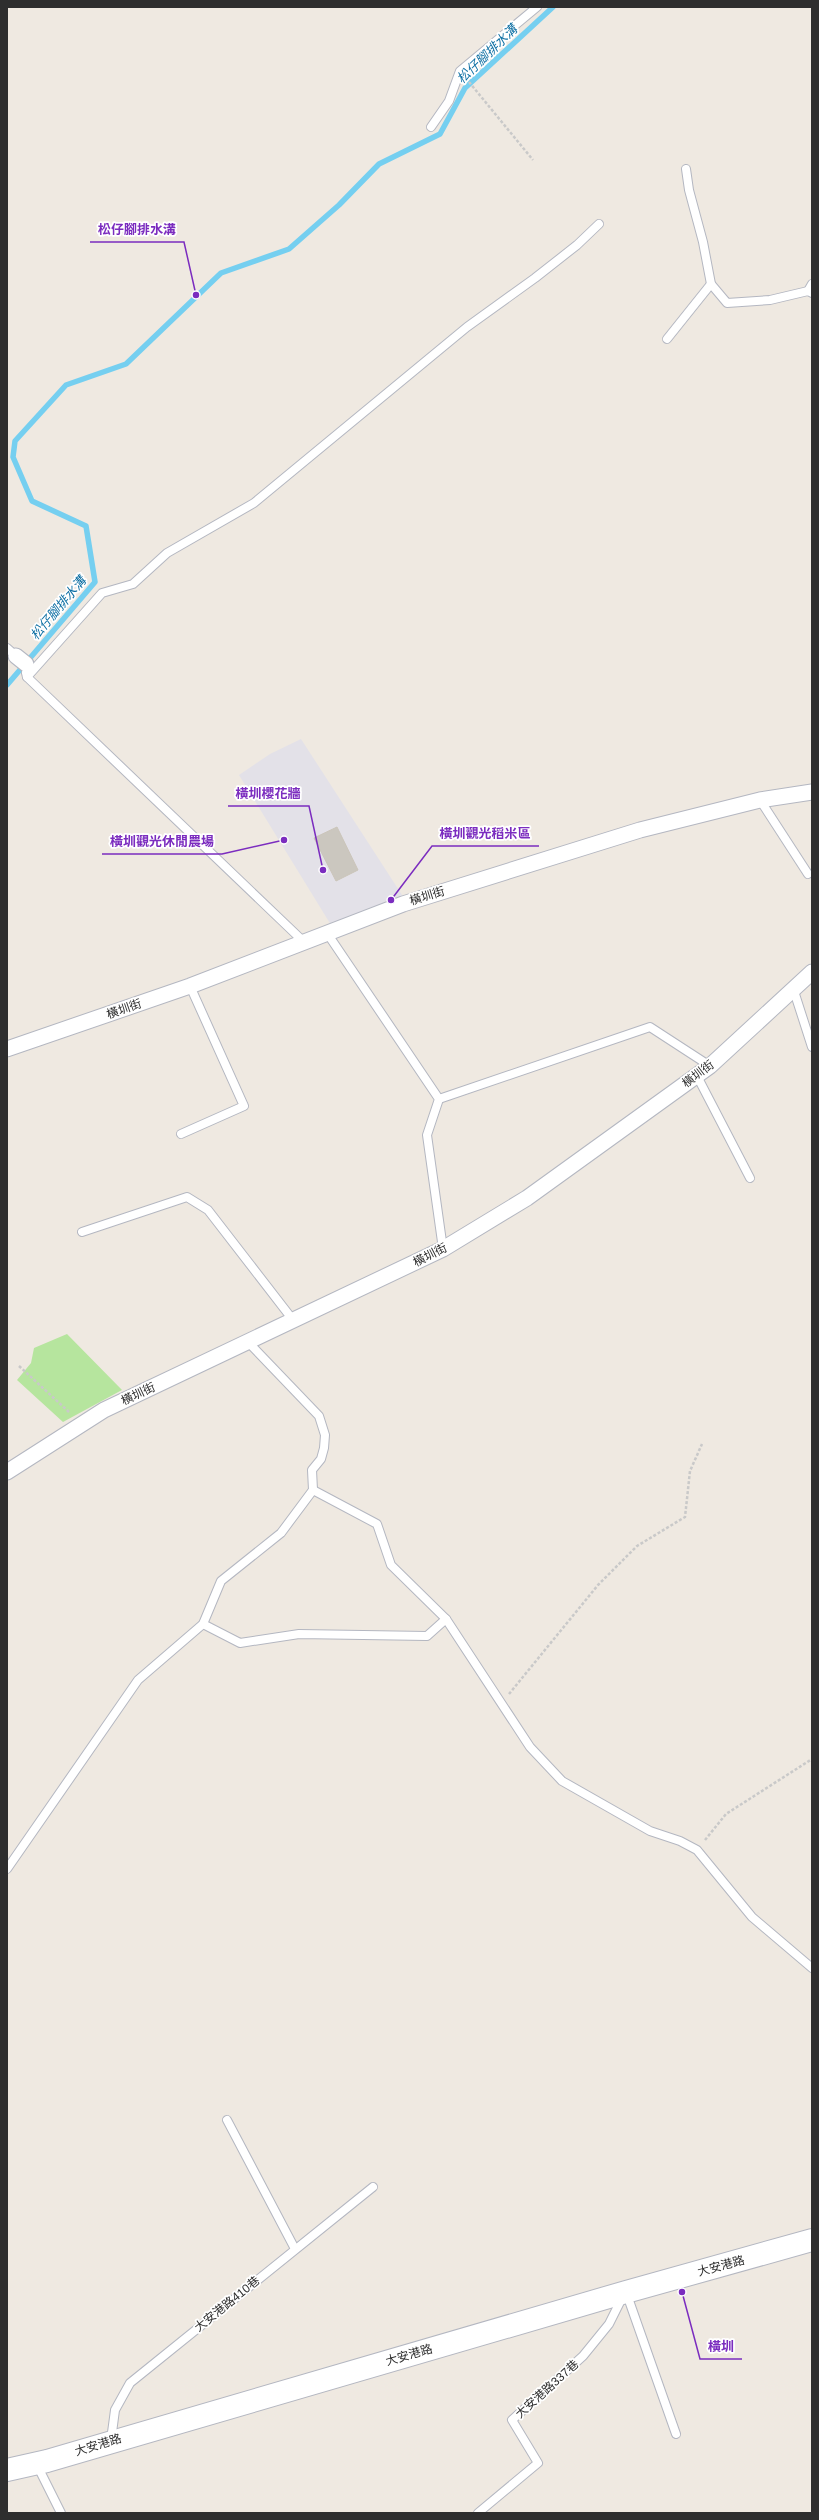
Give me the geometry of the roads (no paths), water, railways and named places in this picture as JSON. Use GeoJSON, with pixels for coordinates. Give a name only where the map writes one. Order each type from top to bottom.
{"type":"FeatureCollection","features":[{"type":"Feature","properties":{"kind":"main road","name":"大安港路"},"geometry":{"type":"LineString","coordinates":[[7,2470],[36,2462],[47,2461],[111,2441],[626,2292],[812,2240]]}},
{"type":"Feature","properties":{"kind":"street","name":"橫圳街"},"geometry":{"type":"LineString","coordinates":[[7,1049],[190,986],[403,904],[632,832],[760,800],[812,792]]}},
{"type":"Feature","properties":{"kind":"street","name":"橫圳街"},"geometry":{"type":"LineString","coordinates":[[7,1472],[104,1410],[249,1343],[293,1320],[443,1249],[527,1198],[710,1066],[812,972]]}},
{"type":"Feature","properties":{"kind":"lane"},"geometry":{"type":"LineString","coordinates":[[431,127],[449,102],[460,71],[536,7]]}},
{"type":"Feature","properties":{"kind":"lane"},"geometry":{"type":"LineString","coordinates":[[686,169],[688,190],[703,242],[711,284],[727,303],[770,300],[811,289]]}},
{"type":"Feature","properties":{"kind":"lane"},"geometry":{"type":"LineString","coordinates":[[304,942],[19,661],[102,593],[133,584],[167,553],[254,503],[467,326],[535,278],[577,245],[599,224]]}},
{"type":"Feature","properties":{"kind":"lane"},"geometry":{"type":"LineString","coordinates":[[667,339],[711,284]]}},
{"type":"Feature","properties":{"kind":"lane"},"geometry":{"type":"LineString","coordinates":[[760,800],[808,874]]}},
{"type":"Feature","properties":{"kind":"lane"},"geometry":{"type":"LineString","coordinates":[[327,933],[438,1099]]}},
{"type":"Feature","properties":{"kind":"lane"},"geometry":{"type":"LineString","coordinates":[[181,1134],[244,1106],[190,986]]}},
{"type":"Feature","properties":{"kind":"lane"},"geometry":{"type":"LineString","coordinates":[[793,988],[812,1047]]}},
{"type":"Feature","properties":{"kind":"lane"},"geometry":{"type":"LineString","coordinates":[[438,1099],[650,1027],[710,1066]]}},
{"type":"Feature","properties":{"kind":"lane"},"geometry":{"type":"LineString","coordinates":[[697,1076],[750,1178]]}},
{"type":"Feature","properties":{"kind":"lane"},"geometry":{"type":"LineString","coordinates":[[438,1099],[427,1135],[443,1249]]}},
{"type":"Feature","properties":{"kind":"lane"},"geometry":{"type":"LineString","coordinates":[[82,1232],[187,1197],[208,1210],[293,1320]]}},
{"type":"Feature","properties":{"kind":"lane"},"geometry":{"type":"LineString","coordinates":[[7,1870],[138,1680],[203,1624],[221,1581],[281,1533],[313,1490],[312,1470],[321,1459],[325,1435],[319,1416],[249,1343]]}},
{"type":"Feature","properties":{"kind":"lane"},"geometry":{"type":"LineString","coordinates":[[313,1490],[377,1524],[391,1565],[446,1618],[530,1747],[562,1780],[650,1831],[680,1841],[697,1850],[752,1917],[812,1968]]}},
{"type":"Feature","properties":{"kind":"lane"},"geometry":{"type":"LineString","coordinates":[[203,1624],[240,1643],[299,1634],[427,1636],[446,1618]]}},
{"type":"Feature","properties":{"kind":"lane"},"geometry":{"type":"LineString","coordinates":[[227,2120],[295,2249]]}},
{"type":"Feature","properties":{"kind":"lane","name":"大安港路410巷"},"geometry":{"type":"LineString","coordinates":[[111,2441],[116,2410],[130,2383],[373,2187]]}},
{"type":"Feature","properties":{"kind":"lane"},"geometry":{"type":"LineString","coordinates":[[626,2292],[676,2434]]}},
{"type":"Feature","properties":{"kind":"lane","name":"大安港路337巷"},"geometry":{"type":"LineString","coordinates":[[478,2513],[538,2462],[512,2420],[583,2356],[609,2324],[626,2292]]}},
{"type":"Feature","properties":{"kind":"lane"},"geometry":{"type":"LineString","coordinates":[[36,2462],[61,2513]]}},
{"type":"Feature","properties":{"kind":"waterway","name":"松仔腳排水溝"},"geometry":{"type":"LineString","coordinates":[[7,685],[95,582],[86,526],[32,501],[13,457],[15,441],[66,385],[126,364],[221,273],[289,249],[339,205],[379,164],[440,134],[465,88],[553,7]]}},
{"type":"Feature","properties":{"kind":"place","name":"松仔腳排水溝"},"geometry":{"type":"Point","coordinates":[196,295]}},
{"type":"Feature","properties":{"kind":"place","name":"橫圳觀光休閒農場"},"geometry":{"type":"Point","coordinates":[284,840]}},
{"type":"Feature","properties":{"kind":"place","name":"橫圳櫻花牆"},"geometry":{"type":"Point","coordinates":[323,870]}},
{"type":"Feature","properties":{"kind":"place","name":"橫圳觀光稻米區"},"geometry":{"type":"Point","coordinates":[391,900]}},
{"type":"Feature","properties":{"kind":"place","name":"橫圳"},"geometry":{"type":"Point","coordinates":[682,2292]}}]}
